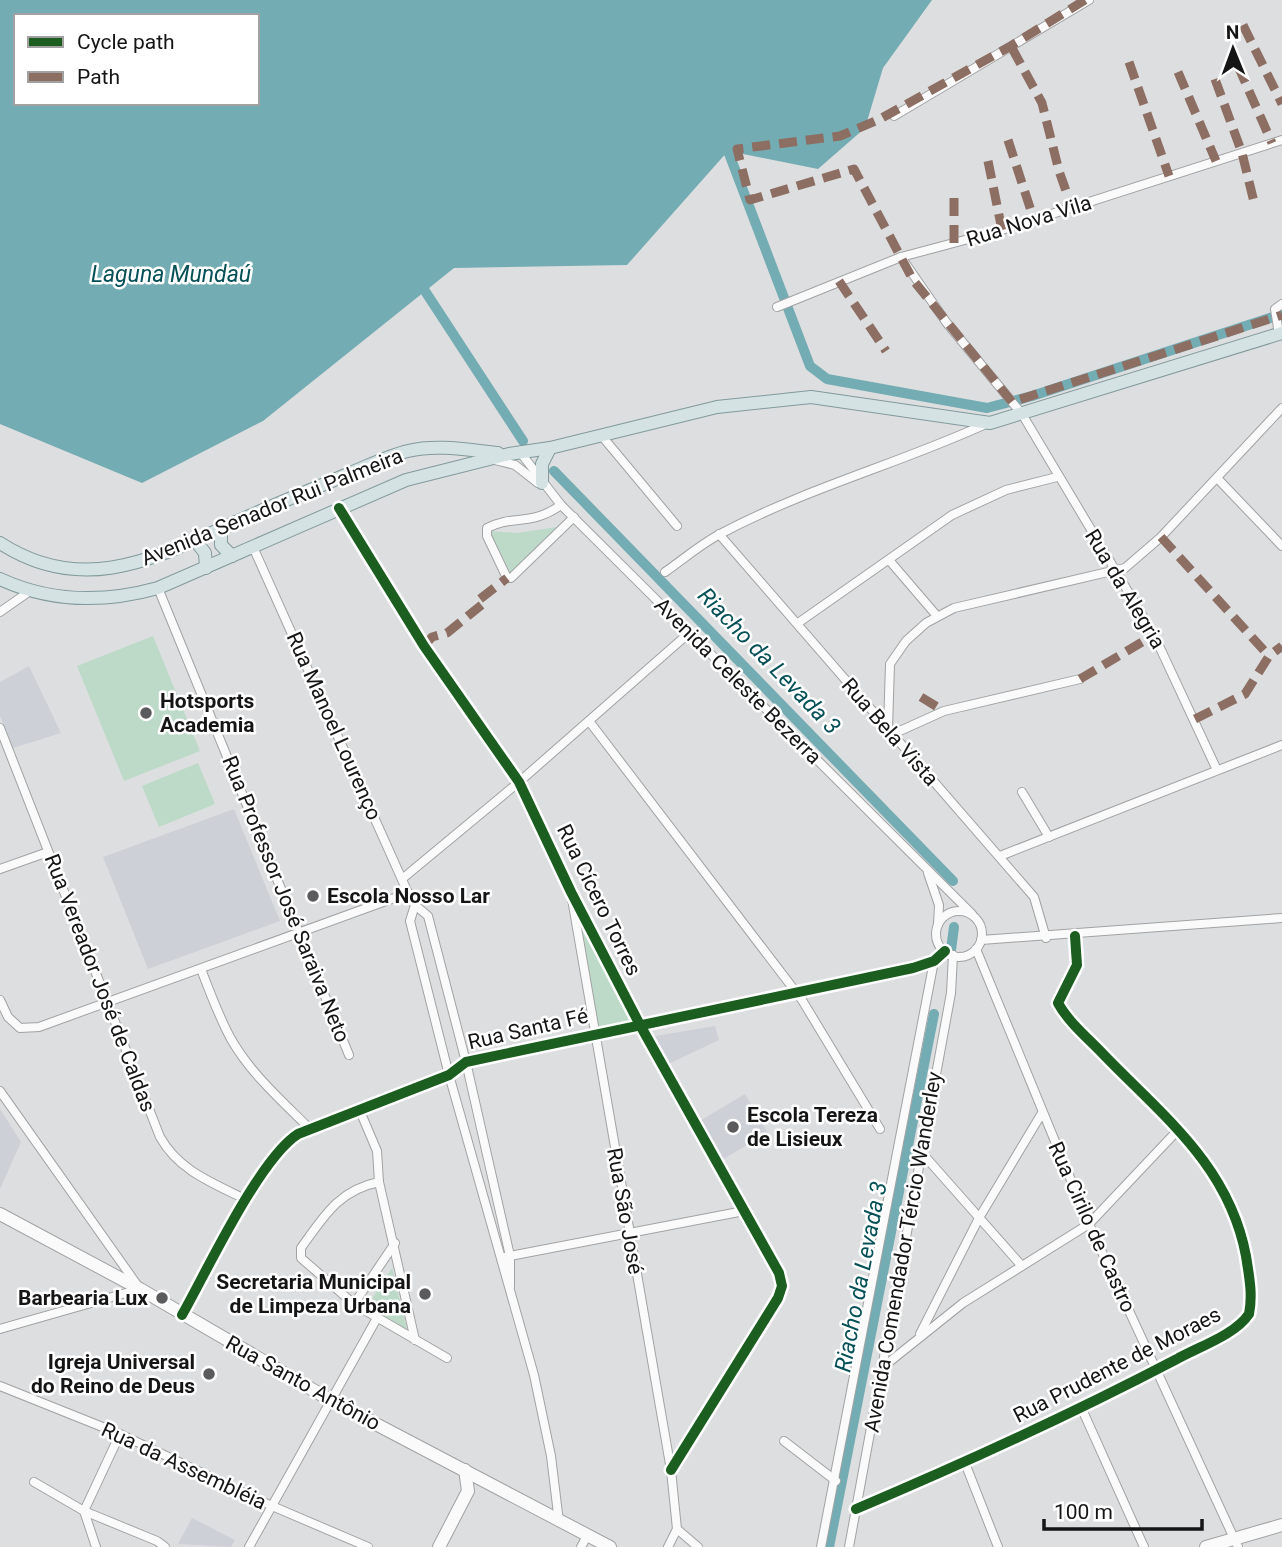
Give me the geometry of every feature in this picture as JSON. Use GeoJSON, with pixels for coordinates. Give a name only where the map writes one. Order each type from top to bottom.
{"type":"FeatureCollection","features":[{"type":"Feature","properties":{"kind":"main road","name":"Avenida Senador Rui Palmeira"},"geometry":{"type":"LineString","coordinates":[[0,579],[30,591],[81,599],[106,599],[158,588],[339,508],[429,472],[550,448],[717,407],[811,397],[990,423],[1200,358],[1279,330]]}},
{"type":"Feature","properties":{"kind":"main road","name":"Avenida Senador Rui Palmeira"},"geometry":{"type":"LineString","coordinates":[[0,543],[35,562],[84,570],[126,566],[195,540],[403,452],[438,447],[514,453]]}},
{"type":"Feature","properties":{"kind":"main road"},"geometry":{"type":"LineString","coordinates":[[546,487],[542,464],[550,448]]}},
{"type":"Feature","properties":{"kind":"main road"},"geometry":{"type":"LineString","coordinates":[[221,529],[220,545],[232,556]]}},
{"type":"Feature","properties":{"kind":"main road"},"geometry":{"type":"LineString","coordinates":[[195,540],[205,553],[206,568]]}},
{"type":"Feature","properties":{"kind":"street"},"geometry":{"type":"LineString","coordinates":[[894,116],[1090,0]]}},
{"type":"Feature","properties":{"kind":"street","name":"Rua Nova Vila"},"geometry":{"type":"LineString","coordinates":[[783,304],[901,257],[987,235],[1282,140]]}},
{"type":"Feature","properties":{"kind":"street","name":"Rua da Alegria"},"geometry":{"type":"LineString","coordinates":[[901,257],[946,322],[1021,412],[1057,477],[1118,571],[1168,662],[1217,770]]}},
{"type":"Feature","properties":{"kind":"street"},"geometry":{"type":"LineString","coordinates":[[1277,308],[1279,330]]}},
{"type":"Feature","properties":{"kind":"street"},"geometry":{"type":"LineString","coordinates":[[1080,679],[944,711],[891,731],[890,664],[905,641],[937,616],[954,608],[1118,571],[1161,537],[1281,413]]}},
{"type":"Feature","properties":{"kind":"street"},"geometry":{"type":"LineString","coordinates":[[665,572],[719,534],[790,500],[927,451],[990,423]]}},
{"type":"Feature","properties":{"kind":"street"},"geometry":{"type":"LineString","coordinates":[[600,435],[677,526]]}},
{"type":"Feature","properties":{"kind":"street","name":"Avenida Celeste Bezerra"},"geometry":{"type":"LineString","coordinates":[[514,453],[561,505],[972,914]]}},
{"type":"Feature","properties":{"kind":"street","name":"Avenida Celeste Bezerra"},"geometry":{"type":"LineString","coordinates":[[490,459],[515,465],[546,487]]}},
{"type":"Feature","properties":{"kind":"street"},"geometry":{"type":"LineString","coordinates":[[798,623],[952,515],[982,499],[1057,477]]}},
{"type":"Feature","properties":{"kind":"street"},"geometry":{"type":"LineString","coordinates":[[1217,478],[1282,546]]}},
{"type":"Feature","properties":{"kind":"street"},"geometry":{"type":"LineString","coordinates":[[561,505],[538,519],[499,523],[487,528],[486,536],[507,578],[524,569],[574,517]]}},
{"type":"Feature","properties":{"kind":"street","name":"Rua Cícero Torres"},"geometry":{"type":"LineString","coordinates":[[339,508],[424,646],[519,782],[571,892],[640,1025],[779,1273],[782,1286],[778,1298],[671,1469]]}},
{"type":"Feature","properties":{"kind":"street","name":"Rua Bela Vista"},"geometry":{"type":"LineString","coordinates":[[719,534],[1034,897],[1046,938]]}},
{"type":"Feature","properties":{"kind":"street","name":"Rua Manoel Lourenço"},"geometry":{"type":"LineString","coordinates":[[253,547],[408,893],[415,905],[428,916],[466,1062],[510,1256],[510,1286]]}},
{"type":"Feature","properties":{"kind":"street"},"geometry":{"type":"LineString","coordinates":[[889,560],[937,616]]}},
{"type":"Feature","properties":{"kind":"street","name":"Rua Professor José Saraiva Neto"},"geometry":{"type":"LineString","coordinates":[[158,588],[349,1055]]}},
{"type":"Feature","properties":{"kind":"street"},"geometry":{"type":"LineString","coordinates":[[0,612],[30,591]]}},
{"type":"Feature","properties":{"kind":"street"},"geometry":{"type":"LineString","coordinates":[[402,879],[519,782],[690,633]]}},
{"type":"Feature","properties":{"kind":"street"},"geometry":{"type":"LineString","coordinates":[[589,721],[795,990],[880,1129]]}},
{"type":"Feature","properties":{"kind":"street","name":"Rua Vereador José de Caldas"},"geometry":{"type":"LineString","coordinates":[[0,728],[3,744],[169,1152],[192,1172],[247,1200]]}},
{"type":"Feature","properties":{"kind":"street"},"geometry":{"type":"LineString","coordinates":[[1000,856],[1282,745]]}},
{"type":"Feature","properties":{"kind":"street"},"geometry":{"type":"LineString","coordinates":[[1022,792],[1049,837]]}},
{"type":"Feature","properties":{"kind":"street"},"geometry":{"type":"LineString","coordinates":[[0,869],[48,852]]}},
{"type":"Feature","properties":{"kind":"street","name":"Avenida Celeste Bezerra"},"geometry":{"type":"LineString","coordinates":[[926,870],[939,905],[938,925]]}},
{"type":"Feature","properties":{"kind":"street","name":"Rua São José"},"geometry":{"type":"LineString","coordinates":[[571,892],[593,1034],[671,1469],[677,1529]]}},
{"type":"Feature","properties":{"kind":"street"},"geometry":{"type":"LineString","coordinates":[[0,1000],[8,1017],[24,1029],[110,1003],[408,893]]}},
{"type":"Feature","properties":{"kind":"street","name":"Rua Manoel Lourenço"},"geometry":{"type":"LineString","coordinates":[[415,905],[410,921],[498,1258],[510,1286],[551,1456],[559,1522]]}},
{"type":"Feature","properties":{"kind":"street"},"geometry":{"type":"LineString","coordinates":[[934,961],[949,953],[965,956],[976,950],[981,940],[981,926],[972,914],[956,911],[943,918],[938,925],[937,939],[949,953]]}},
{"type":"Feature","properties":{"kind":"street"},"geometry":{"type":"LineString","coordinates":[[981,940],[1075,936],[1282,918]]}},
{"type":"Feature","properties":{"kind":"street","name":"Rua Prudente de Moraes"},"geometry":{"type":"LineString","coordinates":[[856,1509],[965,1463],[1081,1407],[1245,1320],[1252,1293],[1236,1214],[1205,1158],[1058,1003],[1077,965],[1075,936]]}},
{"type":"Feature","properties":{"kind":"street","name":"Rua Cirilo de Castro"},"geometry":{"type":"LineString","coordinates":[[976,950],[1089,1224],[1236,1543]]}},
{"type":"Feature","properties":{"kind":"street","name":"Avenida Comendador Tércio Wanderley"},"geometry":{"type":"LineString","coordinates":[[849,1547],[951,993],[949,953]]}},
{"type":"Feature","properties":{"kind":"street","name":"Rua Santa Fé"},"geometry":{"type":"LineString","coordinates":[[182,1315],[247,1200],[282,1146],[310,1129],[449,1075],[466,1062],[934,961]]}},
{"type":"Feature","properties":{"kind":"street","name":"Avenida Comendador Tércio Wanderley"},"geometry":{"type":"LineString","coordinates":[[821,1547],[836,1481],[934,961]]}},
{"type":"Feature","properties":{"kind":"street"},"geometry":{"type":"LineString","coordinates":[[201,969],[232,1040],[258,1076],[310,1129]]}},
{"type":"Feature","properties":{"kind":"street"},"geometry":{"type":"LineString","coordinates":[[0,1091],[140,1289],[0,1329]]}},
{"type":"Feature","properties":{"kind":"street"},"geometry":{"type":"LineString","coordinates":[[360,1111],[377,1151],[379,1182],[415,1340]]}},
{"type":"Feature","properties":{"kind":"street"},"geometry":{"type":"LineString","coordinates":[[919,1335],[979,1218],[1042,1113]]}},
{"type":"Feature","properties":{"kind":"street"},"geometry":{"type":"LineString","coordinates":[[883,1367],[919,1335],[1021,1265],[1089,1224],[1177,1131]]}},
{"type":"Feature","properties":{"kind":"street"},"geometry":{"type":"LineString","coordinates":[[922,1153],[1021,1265]]}},
{"type":"Feature","properties":{"kind":"street"},"geometry":{"type":"LineString","coordinates":[[379,1182],[362,1185],[338,1199],[300,1253],[309,1266],[354,1304],[447,1357]]}},
{"type":"Feature","properties":{"kind":"street"},"geometry":{"type":"LineString","coordinates":[[498,1258],[629,1235],[744,1210]]}},
{"type":"Feature","properties":{"kind":"street","name":"Rua Santo Antônio"},"geometry":{"type":"LineString","coordinates":[[0,1214],[140,1289],[332,1401],[559,1522],[584,1542],[610,1547]]}},
{"type":"Feature","properties":{"kind":"street"},"geometry":{"type":"LineString","coordinates":[[354,1304],[395,1243]]}},
{"type":"Feature","properties":{"kind":"street"},"geometry":{"type":"LineString","coordinates":[[110,1273],[119,1271],[121,1262]]}},
{"type":"Feature","properties":{"kind":"street"},"geometry":{"type":"LineString","coordinates":[[249,1547],[377,1318]]}},
{"type":"Feature","properties":{"kind":"street","name":"Rua da Assembléia"},"geometry":{"type":"LineString","coordinates":[[0,1386],[120,1434],[272,1506],[368,1547]]}},
{"type":"Feature","properties":{"kind":"street"},"geometry":{"type":"LineString","coordinates":[[1081,1407],[1144,1547]]}},
{"type":"Feature","properties":{"kind":"street"},"geometry":{"type":"LineString","coordinates":[[96,1547],[84,1511],[120,1434]]}},
{"type":"Feature","properties":{"kind":"street"},"geometry":{"type":"LineString","coordinates":[[784,1441],[836,1481]]}},
{"type":"Feature","properties":{"kind":"street"},"geometry":{"type":"LineString","coordinates":[[965,1463],[998,1547]]}},
{"type":"Feature","properties":{"kind":"street"},"geometry":{"type":"LineString","coordinates":[[465,1471],[468,1491]]}},
{"type":"Feature","properties":{"kind":"street"},"geometry":{"type":"LineString","coordinates":[[34,1482],[84,1511],[157,1541],[165,1547]]}},
{"type":"Feature","properties":{"kind":"street"},"geometry":{"type":"LineString","coordinates":[[439,1547],[468,1491],[485,1482]]}},
{"type":"Feature","properties":{"kind":"street"},"geometry":{"type":"LineString","coordinates":[[1206,1547],[1236,1543],[1282,1525]]}},
{"type":"Feature","properties":{"kind":"street"},"geometry":{"type":"LineString","coordinates":[[668,1547],[677,1529],[698,1547]]}},
{"type":"Feature","properties":{"kind":"shaded area"},"geometry":{"type":"Polygon","coordinates":[[[29,666],[61,733],[13,748],[0,716],[0,682],[29,666]]]}},
{"type":"Feature","properties":{"kind":"shaded area"},"geometry":{"type":"Polygon","coordinates":[[[234,809],[280,921],[148,969],[103,857],[234,809]]]}},
{"type":"Feature","properties":{"kind":"shaded area"},"geometry":{"type":"Polygon","coordinates":[[[715,1026],[719,1040],[666,1065],[653,1039],[655,1036],[715,1026]]]}},
{"type":"Feature","properties":{"kind":"shaded area","name":"Escola Tereza de Lisieux"},"geometry":{"type":"Polygon","coordinates":[[[745,1094],[768,1133],[720,1161],[698,1122],[745,1094]]]}},
{"type":"Feature","properties":{"kind":"shaded area"},"geometry":{"type":"Polygon","coordinates":[[[0,1109],[21,1142],[0,1189],[0,1109]]]}},
{"type":"Feature","properties":{"kind":"shaded area"},"geometry":{"type":"Polygon","coordinates":[[[192,1518],[235,1540],[231,1547],[178,1544],[192,1518]]]}},
{"type":"Feature","properties":{"kind":"green space"},"geometry":{"type":"Polygon","coordinates":[[[564,526],[511,580],[489,531],[517,533],[564,526]]]}},
{"type":"Feature","properties":{"kind":"green space"},"geometry":{"type":"Polygon","coordinates":[[[153,636],[200,751],[124,781],[77,666],[153,636]]]}},
{"type":"Feature","properties":{"kind":"green space"},"geometry":{"type":"Polygon","coordinates":[[[198,763],[215,804],[159,827],[142,786],[198,763]]]}},
{"type":"Feature","properties":{"kind":"green space"},"geometry":{"type":"Polygon","coordinates":[[[579,917],[634,1020],[596,1029],[579,917]]]}},
{"type":"Feature","properties":{"kind":"green space"},"geometry":{"type":"Polygon","coordinates":[[[392,1268],[409,1338],[364,1311],[392,1268]]]}},
{"type":"Feature","properties":{"kind":"water","name":"Laguna Mundaú"},"geometry":{"type":"Polygon","coordinates":[[[0,0],[932,0],[883,68],[865,128],[818,169],[728,151],[627,265],[454,268],[263,421],[142,483],[0,424],[0,0]]]}},
{"type":"Feature","properties":{"kind":"waterway"},"geometry":{"type":"LineString","coordinates":[[728,151],[810,366],[827,379],[987,408],[1032,396],[1282,314]]}},
{"type":"Feature","properties":{"kind":"waterway","name":"Riacho da Levada 3"},"geometry":{"type":"LineString","coordinates":[[425,291],[523,441]]}},
{"type":"Feature","properties":{"kind":"waterway","name":"Riacho da Levada 3"},"geometry":{"type":"LineString","coordinates":[[554,471],[953,881]]}},
{"type":"Feature","properties":{"kind":"waterway","name":"Riacho da Levada 3"},"geometry":{"type":"LineString","coordinates":[[951,950],[954,927]]}},
{"type":"Feature","properties":{"kind":"waterway","name":"Riacho da Levada 3"},"geometry":{"type":"LineString","coordinates":[[829,1547],[934,1014]]}},
{"type":"Feature","properties":{"kind":"marked path"},"geometry":{"type":"LineString","coordinates":[[1085,0],[1009,47],[880,119],[840,136],[737,149],[750,200],[854,169],[913,280],[1012,402],[1282,315]]}},
{"type":"Feature","properties":{"kind":"marked path"},"geometry":{"type":"LineString","coordinates":[[1243,25],[1282,104]]}},
{"type":"Feature","properties":{"kind":"marked path"},"geometry":{"type":"LineString","coordinates":[[1012,48],[1042,103],[1059,171],[1072,208]]}},
{"type":"Feature","properties":{"kind":"marked path"},"geometry":{"type":"LineString","coordinates":[[1129,62],[1169,176]]}},
{"type":"Feature","properties":{"kind":"marked path"},"geometry":{"type":"LineString","coordinates":[[1238,66],[1272,143]]}},
{"type":"Feature","properties":{"kind":"marked path"},"geometry":{"type":"LineString","coordinates":[[1178,72],[1216,161]]}},
{"type":"Feature","properties":{"kind":"marked path"},"geometry":{"type":"LineString","coordinates":[[1215,79],[1242,153],[1254,202]]}},
{"type":"Feature","properties":{"kind":"marked path"},"geometry":{"type":"LineString","coordinates":[[1008,140],[1034,220]]}},
{"type":"Feature","properties":{"kind":"marked path"},"geometry":{"type":"LineString","coordinates":[[988,161],[1002,230]]}},
{"type":"Feature","properties":{"kind":"marked path"},"geometry":{"type":"LineString","coordinates":[[954,194],[954,243]]}},
{"type":"Feature","properties":{"kind":"marked path"},"geometry":{"type":"LineString","coordinates":[[839,281],[886,351]]}},
{"type":"Feature","properties":{"kind":"marked path"},"geometry":{"type":"LineString","coordinates":[[1161,537],[1269,656]]}},
{"type":"Feature","properties":{"kind":"marked path"},"geometry":{"type":"LineString","coordinates":[[424,646],[432,637],[447,633],[484,603],[480,599],[507,578]]}},
{"type":"Feature","properties":{"kind":"marked path"},"geometry":{"type":"LineString","coordinates":[[1080,679],[1154,635]]}},
{"type":"Feature","properties":{"kind":"marked path"},"geometry":{"type":"LineString","coordinates":[[1195,719],[1245,694],[1269,656],[1282,646]]}},
{"type":"Feature","properties":{"kind":"marked path"},"geometry":{"type":"LineString","coordinates":[[921,697],[944,711]]}},
{"type":"Feature","properties":{"kind":"cycle path"},"geometry":{"type":"LineString","coordinates":[[339,508],[424,646],[519,782],[571,892],[640,1025],[779,1273],[782,1286],[778,1298],[671,1470]]}},
{"type":"Feature","properties":{"kind":"cycle path"},"geometry":{"type":"LineString","coordinates":[[856,1509],[978,1456],[1098,1399],[1226,1334],[1249,1314],[1251,1299],[1246,1256],[1225,1195],[1209,1169],[1171,1122],[1080,1030],[1058,1003],[1077,965],[1075,936]]}},
{"type":"Feature","properties":{"kind":"cycle path"},"geometry":{"type":"LineString","coordinates":[[182,1315],[251,1191],[283,1147],[298,1134],[449,1075],[466,1062],[913,968],[934,961],[945,951]]}},
{"type":"Feature","properties":{"kind":"place","name":"Hotsports Academia"},"geometry":{"type":"Point","coordinates":[146,713]}},
{"type":"Feature","properties":{"kind":"place","name":"Escola Nosso Lar"},"geometry":{"type":"Point","coordinates":[313,896]}},
{"type":"Feature","properties":{"kind":"place","name":"Escola Tereza de Lisieux"},"geometry":{"type":"Point","coordinates":[733,1127]}},
{"type":"Feature","properties":{"kind":"place","name":"Secretaria Municipal de Limpeza Urbana"},"geometry":{"type":"Point","coordinates":[425,1294]}},
{"type":"Feature","properties":{"kind":"place","name":"Barbearia Lux"},"geometry":{"type":"Point","coordinates":[162,1298]}},
{"type":"Feature","properties":{"kind":"place","name":"Igreja Universal do Reino de Deus"},"geometry":{"type":"Point","coordinates":[209,1374]}}]}
